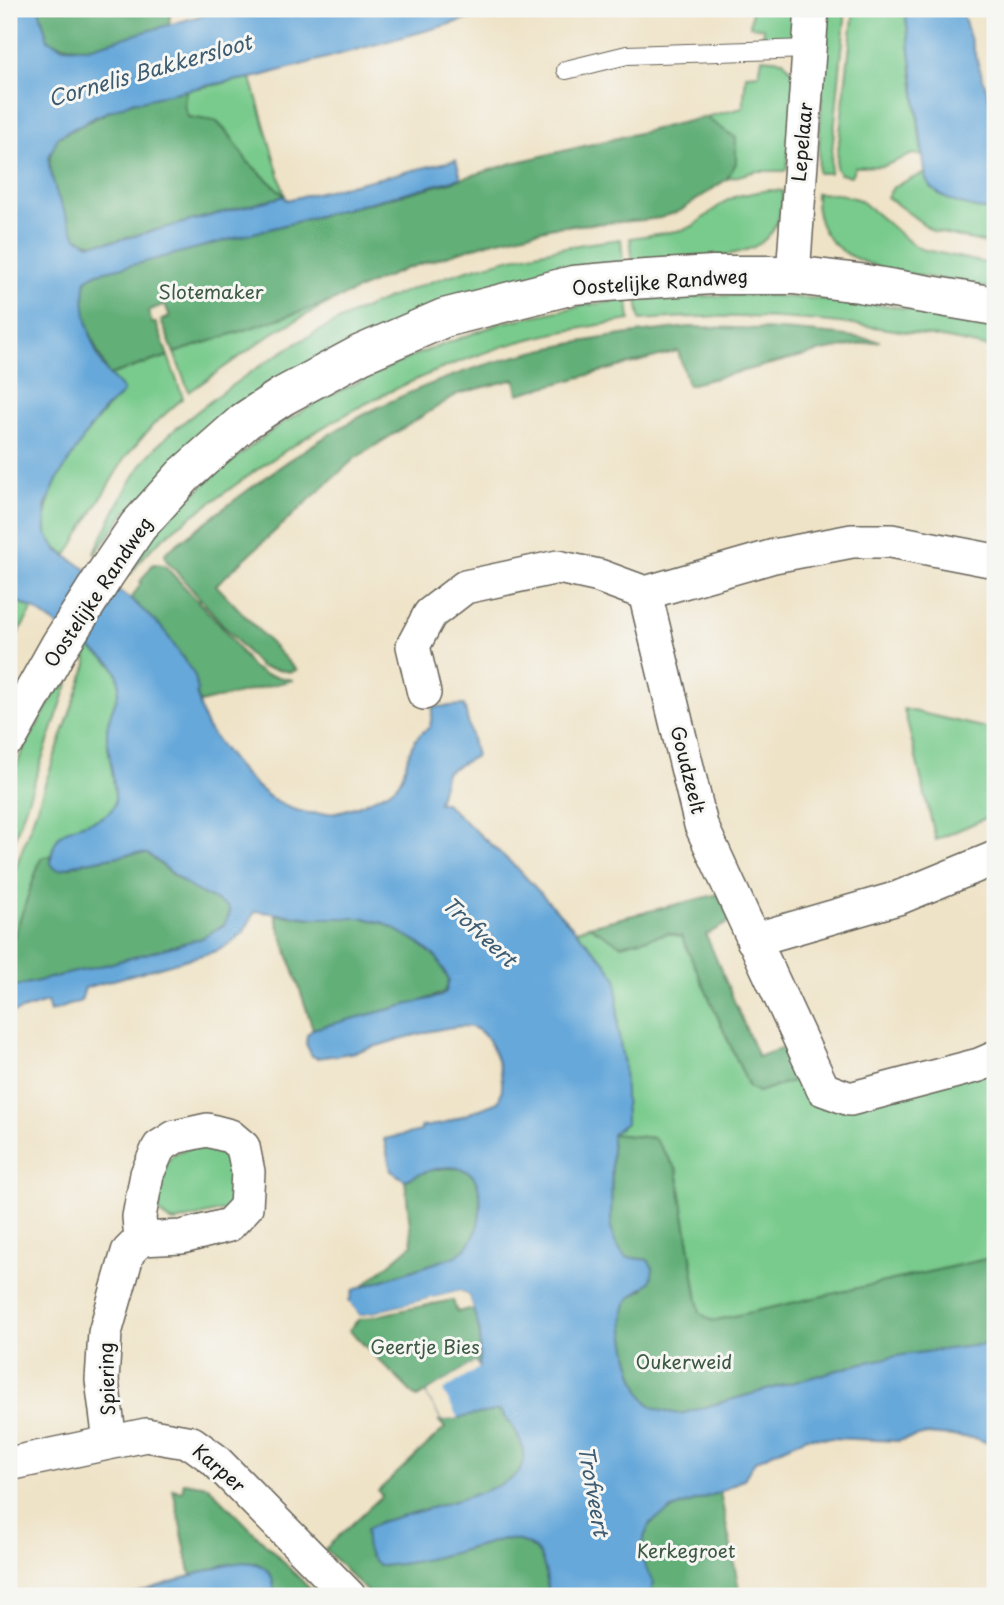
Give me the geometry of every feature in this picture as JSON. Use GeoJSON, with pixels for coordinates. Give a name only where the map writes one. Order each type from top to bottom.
{"type":"FeatureCollection","features":[{"type":"Feature","properties":{"kind":"street","name":"Lepelaar"},"geometry":{"type":"LineString","coordinates":[[793,275],[812,9]]}},
{"type":"Feature","properties":{"kind":"street","name":"Oostelijke Randweg"},"geometry":{"type":"LineString","coordinates":[[9,736],[60,645],[106,573],[138,526],[184,475],[223,439],[283,396],[361,354],[444,318],[573,285],[713,275],[793,275],[859,283],[995,306]]}},
{"type":"Feature","properties":{"kind":"street"},"geometry":{"type":"LineString","coordinates":[[424,693],[413,646],[430,614],[465,587],[558,567],[599,576],[645,593],[774,556],[852,541],[891,541],[995,561]]}},
{"type":"Feature","properties":{"kind":"street","name":"Goudzeelt"},"geometry":{"type":"LineString","coordinates":[[645,593],[701,825],[823,1089],[850,1099],[979,1065],[995,1058]]}},
{"type":"Feature","properties":{"kind":"street"},"geometry":{"type":"LineString","coordinates":[[754,940],[898,898],[995,858]]}},
{"type":"Feature","properties":{"kind":"street","name":"Spiering"},"geometry":{"type":"LineString","coordinates":[[110,1442],[102,1380],[105,1333],[128,1252],[141,1240]]}},
{"type":"Feature","properties":{"kind":"street","name":"Karper"},"geometry":{"type":"LineString","coordinates":[[9,1464],[146,1435],[192,1443],[214,1459],[349,1596]]}},
{"type":"Feature","properties":{"kind":"lane"},"geometry":{"type":"LineString","coordinates":[[566,70],[627,55],[810,50]]}},
{"type":"Feature","properties":{"kind":"green space"},"geometry":{"type":"Polygon","coordinates":[[[39,9],[171,9],[169,25],[108,44],[77,47],[47,40],[39,9]]]}},
{"type":"Feature","properties":{"kind":"green space"},"geometry":{"type":"Polygon","coordinates":[[[752,9],[801,9],[794,34],[784,41],[763,42],[763,28],[750,26],[752,9]]]}},
{"type":"Feature","properties":{"kind":"green space"},"geometry":{"type":"Polygon","coordinates":[[[846,9],[830,173],[818,173],[829,13],[846,9]]]}},
{"type":"Feature","properties":{"kind":"green space"},"geometry":{"type":"Polygon","coordinates":[[[854,9],[905,9],[922,156],[913,154],[884,166],[855,167],[851,176],[840,174],[836,168],[854,9]]]}},
{"type":"Feature","properties":{"kind":"green space"},"geometry":{"type":"Polygon","coordinates":[[[762,58],[783,60],[796,76],[787,169],[757,171],[727,179],[736,163],[736,138],[705,117],[743,108],[746,75],[759,74],[762,58]]]}},
{"type":"Feature","properties":{"kind":"green space"},"geometry":{"type":"Polygon","coordinates":[[[251,78],[285,196],[247,161],[229,134],[216,121],[188,117],[184,105],[186,89],[251,78]]]}},
{"type":"Feature","properties":{"kind":"green space"},"geometry":{"type":"Polygon","coordinates":[[[186,89],[184,105],[188,117],[216,121],[229,134],[247,161],[285,196],[115,241],[90,243],[76,237],[59,201],[51,174],[52,149],[58,137],[124,104],[186,89]]]}},
{"type":"Feature","properties":{"kind":"green space","name":"Slotemaker"},"geometry":{"type":"Polygon","coordinates":[[[705,117],[736,138],[736,163],[727,179],[680,211],[660,218],[554,227],[491,242],[405,269],[330,302],[174,353],[161,320],[170,317],[165,304],[148,311],[152,323],[156,323],[168,356],[109,375],[93,341],[86,317],[84,292],[86,280],[98,273],[447,183],[513,163],[705,117]]]}},
{"type":"Feature","properties":{"kind":"green space"},"geometry":{"type":"Polygon","coordinates":[[[925,173],[929,183],[944,197],[995,212],[995,245],[933,231],[887,197],[894,186],[925,173]]]}},
{"type":"Feature","properties":{"kind":"green space"},"geometry":{"type":"Polygon","coordinates":[[[768,190],[783,191],[781,212],[775,228],[766,239],[754,247],[723,255],[633,264],[630,238],[683,230],[693,226],[724,202],[737,196],[768,190]]]}},
{"type":"Feature","properties":{"kind":"green space"},"geometry":{"type":"Polygon","coordinates":[[[816,193],[840,194],[860,200],[921,249],[995,265],[995,289],[884,268],[849,255],[835,245],[824,232],[818,215],[816,193]]]}},
{"type":"Feature","properties":{"kind":"green space"},"geometry":{"type":"Polygon","coordinates":[[[621,239],[623,263],[506,285],[127,511],[94,553],[130,482],[153,451],[190,417],[265,362],[360,310],[461,272],[566,247],[621,239]]]}},
{"type":"Feature","properties":{"kind":"green space"},"geometry":{"type":"Polygon","coordinates":[[[757,295],[897,307],[995,325],[995,349],[907,332],[819,321],[729,317],[640,320],[637,298],[757,295]]]}},
{"type":"Feature","properties":{"kind":"green space"},"geometry":{"type":"Polygon","coordinates":[[[628,300],[630,320],[559,332],[507,345],[421,377],[356,408],[294,445],[190,517],[159,542],[130,575],[127,575],[151,538],[175,511],[224,467],[279,425],[325,398],[415,355],[501,323],[586,305],[628,300]]]}},
{"type":"Feature","properties":{"kind":"green space"},"geometry":{"type":"Polygon","coordinates":[[[330,302],[276,331],[189,392],[174,353],[330,302]]]}},
{"type":"Feature","properties":{"kind":"green space"},"geometry":{"type":"Polygon","coordinates":[[[689,327],[784,330],[880,341],[822,351],[688,385],[678,351],[518,394],[515,379],[458,394],[354,459],[216,585],[296,670],[291,672],[260,667],[166,560],[165,553],[291,459],[344,426],[409,393],[486,364],[526,354],[606,337],[689,327]]]}},
{"type":"Feature","properties":{"kind":"green space"},"geometry":{"type":"Polygon","coordinates":[[[168,356],[183,398],[153,425],[124,459],[67,555],[52,543],[46,526],[47,507],[65,465],[91,427],[123,390],[109,375],[168,356]]]}},
{"type":"Feature","properties":{"kind":"green space"},"geometry":{"type":"Polygon","coordinates":[[[153,564],[164,565],[222,627],[252,667],[264,674],[293,680],[200,703],[185,658],[177,652],[163,629],[131,599],[153,564]]]}},
{"type":"Feature","properties":{"kind":"green space"},"geometry":{"type":"Polygon","coordinates":[[[9,597],[33,609],[9,648],[9,597]]]}},
{"type":"Feature","properties":{"kind":"green space"},"geometry":{"type":"Polygon","coordinates":[[[86,645],[111,664],[119,679],[119,692],[107,730],[115,805],[104,816],[66,831],[54,845],[51,856],[41,858],[9,951],[9,887],[87,664],[86,645]]]}},
{"type":"Feature","properties":{"kind":"green space"},"geometry":{"type":"Polygon","coordinates":[[[75,657],[77,658],[9,855],[9,788],[21,754],[75,657]]]}},
{"type":"Feature","properties":{"kind":"green space"},"geometry":{"type":"Polygon","coordinates":[[[904,709],[995,730],[995,814],[936,840],[904,709]]]}},
{"type":"Feature","properties":{"kind":"green space"},"geometry":{"type":"Polygon","coordinates":[[[136,853],[148,854],[178,879],[229,907],[229,917],[224,925],[202,938],[9,988],[9,951],[41,858],[51,856],[51,863],[55,868],[68,868],[80,863],[136,853]]]}},
{"type":"Feature","properties":{"kind":"green space"},"geometry":{"type":"Polygon","coordinates":[[[719,894],[731,921],[706,935],[758,1057],[785,1047],[798,1079],[758,1092],[749,1087],[682,937],[669,933],[621,945],[589,926],[719,894]]]}},
{"type":"Feature","properties":{"kind":"green space"},"geometry":{"type":"Polygon","coordinates":[[[275,915],[364,918],[384,923],[416,941],[437,958],[449,980],[445,992],[422,1001],[313,1029],[275,915]]]}},
{"type":"Feature","properties":{"kind":"green space"},"geometry":{"type":"Polygon","coordinates":[[[589,926],[621,945],[669,933],[682,937],[749,1087],[758,1092],[798,1079],[816,1099],[995,1072],[995,1257],[713,1321],[700,1313],[677,1170],[654,1138],[612,1134],[624,1065],[618,1031],[617,980],[576,931],[589,926]]]}},
{"type":"Feature","properties":{"kind":"green space","name":"Oukerweid"},"geometry":{"type":"Polygon","coordinates":[[[612,1134],[654,1138],[677,1170],[700,1313],[712,1321],[995,1257],[995,1346],[987,1344],[863,1363],[680,1414],[649,1405],[633,1373],[623,1315],[629,1300],[645,1288],[648,1260],[625,1258],[615,1242],[611,1228],[612,1134]]]}},
{"type":"Feature","properties":{"kind":"green space"},"geometry":{"type":"Polygon","coordinates":[[[211,1143],[226,1148],[237,1187],[229,1209],[175,1222],[167,1219],[160,1213],[157,1203],[161,1180],[170,1158],[181,1151],[211,1143]]]}},
{"type":"Feature","properties":{"kind":"green space"},"geometry":{"type":"Polygon","coordinates":[[[447,1168],[468,1171],[477,1180],[479,1187],[478,1223],[469,1245],[456,1256],[362,1287],[412,1245],[405,1180],[427,1171],[447,1168]]]}},
{"type":"Feature","properties":{"kind":"green space","name":"Geertje Bies"},"geometry":{"type":"Polygon","coordinates":[[[453,1300],[457,1312],[473,1308],[480,1338],[479,1368],[475,1363],[417,1398],[349,1330],[359,1319],[453,1300]]]}},
{"type":"Feature","properties":{"kind":"green space"},"geometry":{"type":"Polygon","coordinates":[[[499,1410],[515,1431],[522,1448],[522,1465],[518,1473],[495,1487],[476,1494],[380,1522],[366,1530],[370,1556],[381,1566],[443,1556],[503,1539],[516,1540],[540,1555],[549,1596],[371,1596],[325,1549],[382,1496],[378,1491],[445,1428],[439,1421],[499,1410]]]}},
{"type":"Feature","properties":{"kind":"green space"},"geometry":{"type":"Polygon","coordinates":[[[184,1482],[208,1486],[317,1596],[290,1596],[289,1593],[274,1596],[271,1576],[256,1563],[224,1565],[191,1577],[173,1489],[182,1492],[184,1482]]]}},
{"type":"Feature","properties":{"kind":"green space","name":"Kerkegroet"},"geometry":{"type":"Polygon","coordinates":[[[720,1492],[740,1594],[650,1596],[650,1582],[640,1545],[644,1532],[665,1513],[720,1492]]]}},
{"type":"Feature","properties":{"kind":"water"},"geometry":{"type":"Polygon","coordinates":[[[9,9],[39,9],[48,40],[62,47],[88,48],[224,9],[505,9],[257,77],[135,101],[95,117],[58,137],[49,157],[57,195],[76,237],[89,244],[115,241],[285,196],[286,200],[456,160],[461,178],[98,273],[86,280],[86,315],[92,341],[102,365],[123,393],[104,410],[88,431],[57,480],[45,507],[46,533],[57,550],[131,599],[163,629],[195,676],[196,693],[208,728],[257,787],[295,810],[317,814],[341,811],[390,791],[402,776],[414,742],[430,727],[433,707],[464,705],[476,756],[446,772],[438,803],[445,803],[518,869],[605,962],[617,979],[618,1031],[624,1065],[626,1123],[612,1134],[611,1228],[615,1242],[625,1257],[648,1260],[653,1268],[651,1281],[632,1296],[624,1311],[628,1355],[638,1386],[650,1405],[680,1414],[863,1363],[987,1344],[995,1346],[995,1445],[974,1438],[927,1434],[898,1441],[807,1437],[755,1461],[744,1479],[720,1492],[672,1509],[650,1523],[640,1555],[653,1583],[650,1596],[549,1596],[540,1555],[516,1540],[503,1539],[427,1559],[381,1566],[370,1555],[366,1530],[380,1522],[494,1487],[518,1473],[522,1465],[520,1439],[500,1410],[442,1421],[426,1393],[475,1362],[479,1367],[480,1332],[469,1296],[460,1291],[360,1316],[349,1302],[353,1290],[456,1256],[471,1242],[479,1219],[480,1198],[479,1189],[470,1173],[448,1167],[405,1180],[391,1171],[384,1139],[421,1131],[421,1127],[442,1124],[498,1102],[502,1086],[500,1071],[488,1040],[476,1029],[461,1026],[431,1031],[346,1054],[317,1058],[312,1056],[306,1044],[307,1035],[313,1029],[441,996],[446,992],[449,980],[437,958],[416,941],[384,923],[364,918],[313,918],[255,911],[240,936],[216,951],[85,988],[81,1001],[50,1012],[47,1002],[9,1014],[9,988],[202,938],[224,925],[230,913],[228,907],[191,888],[148,854],[136,853],[80,863],[60,870],[54,868],[51,863],[53,847],[59,837],[67,830],[107,814],[114,806],[115,793],[107,731],[119,682],[112,664],[34,609],[9,597],[9,9]]]}},
{"type":"Feature","properties":{"kind":"water"},"geometry":{"type":"Polygon","coordinates":[[[905,9],[961,9],[995,117],[995,212],[948,199],[932,188],[926,180],[905,9]]]}},
{"type":"Feature","properties":{"kind":"water"},"geometry":{"type":"Polygon","coordinates":[[[243,1562],[258,1564],[268,1571],[273,1581],[274,1596],[127,1596],[224,1565],[243,1562]]]}},
{"type":"Feature","properties":{"kind":"pier"},"geometry":{"type":"Polygon","coordinates":[[[460,1291],[469,1296],[473,1308],[470,1309],[466,1299],[459,1295],[360,1319],[346,1304],[349,1302],[360,1316],[460,1291]]]}},
{"type":"Feature","properties":{"kind":"pier"},"geometry":{"type":"Polygon","coordinates":[[[475,1362],[479,1368],[443,1391],[458,1418],[442,1421],[426,1393],[475,1362]]]}},
{"type":"Feature","properties":{"kind":"water label","name":"Cornelis Bakkersloot"},"geometry":{"type":"Point","coordinates":[150,71]}},
{"type":"Feature","properties":{"kind":"water label","name":"Trofveert"},"geometry":{"type":"Point","coordinates":[479,932]}},
{"type":"Feature","properties":{"kind":"water label","name":"Trofveert"},"geometry":{"type":"Point","coordinates":[593,1491]}}]}
